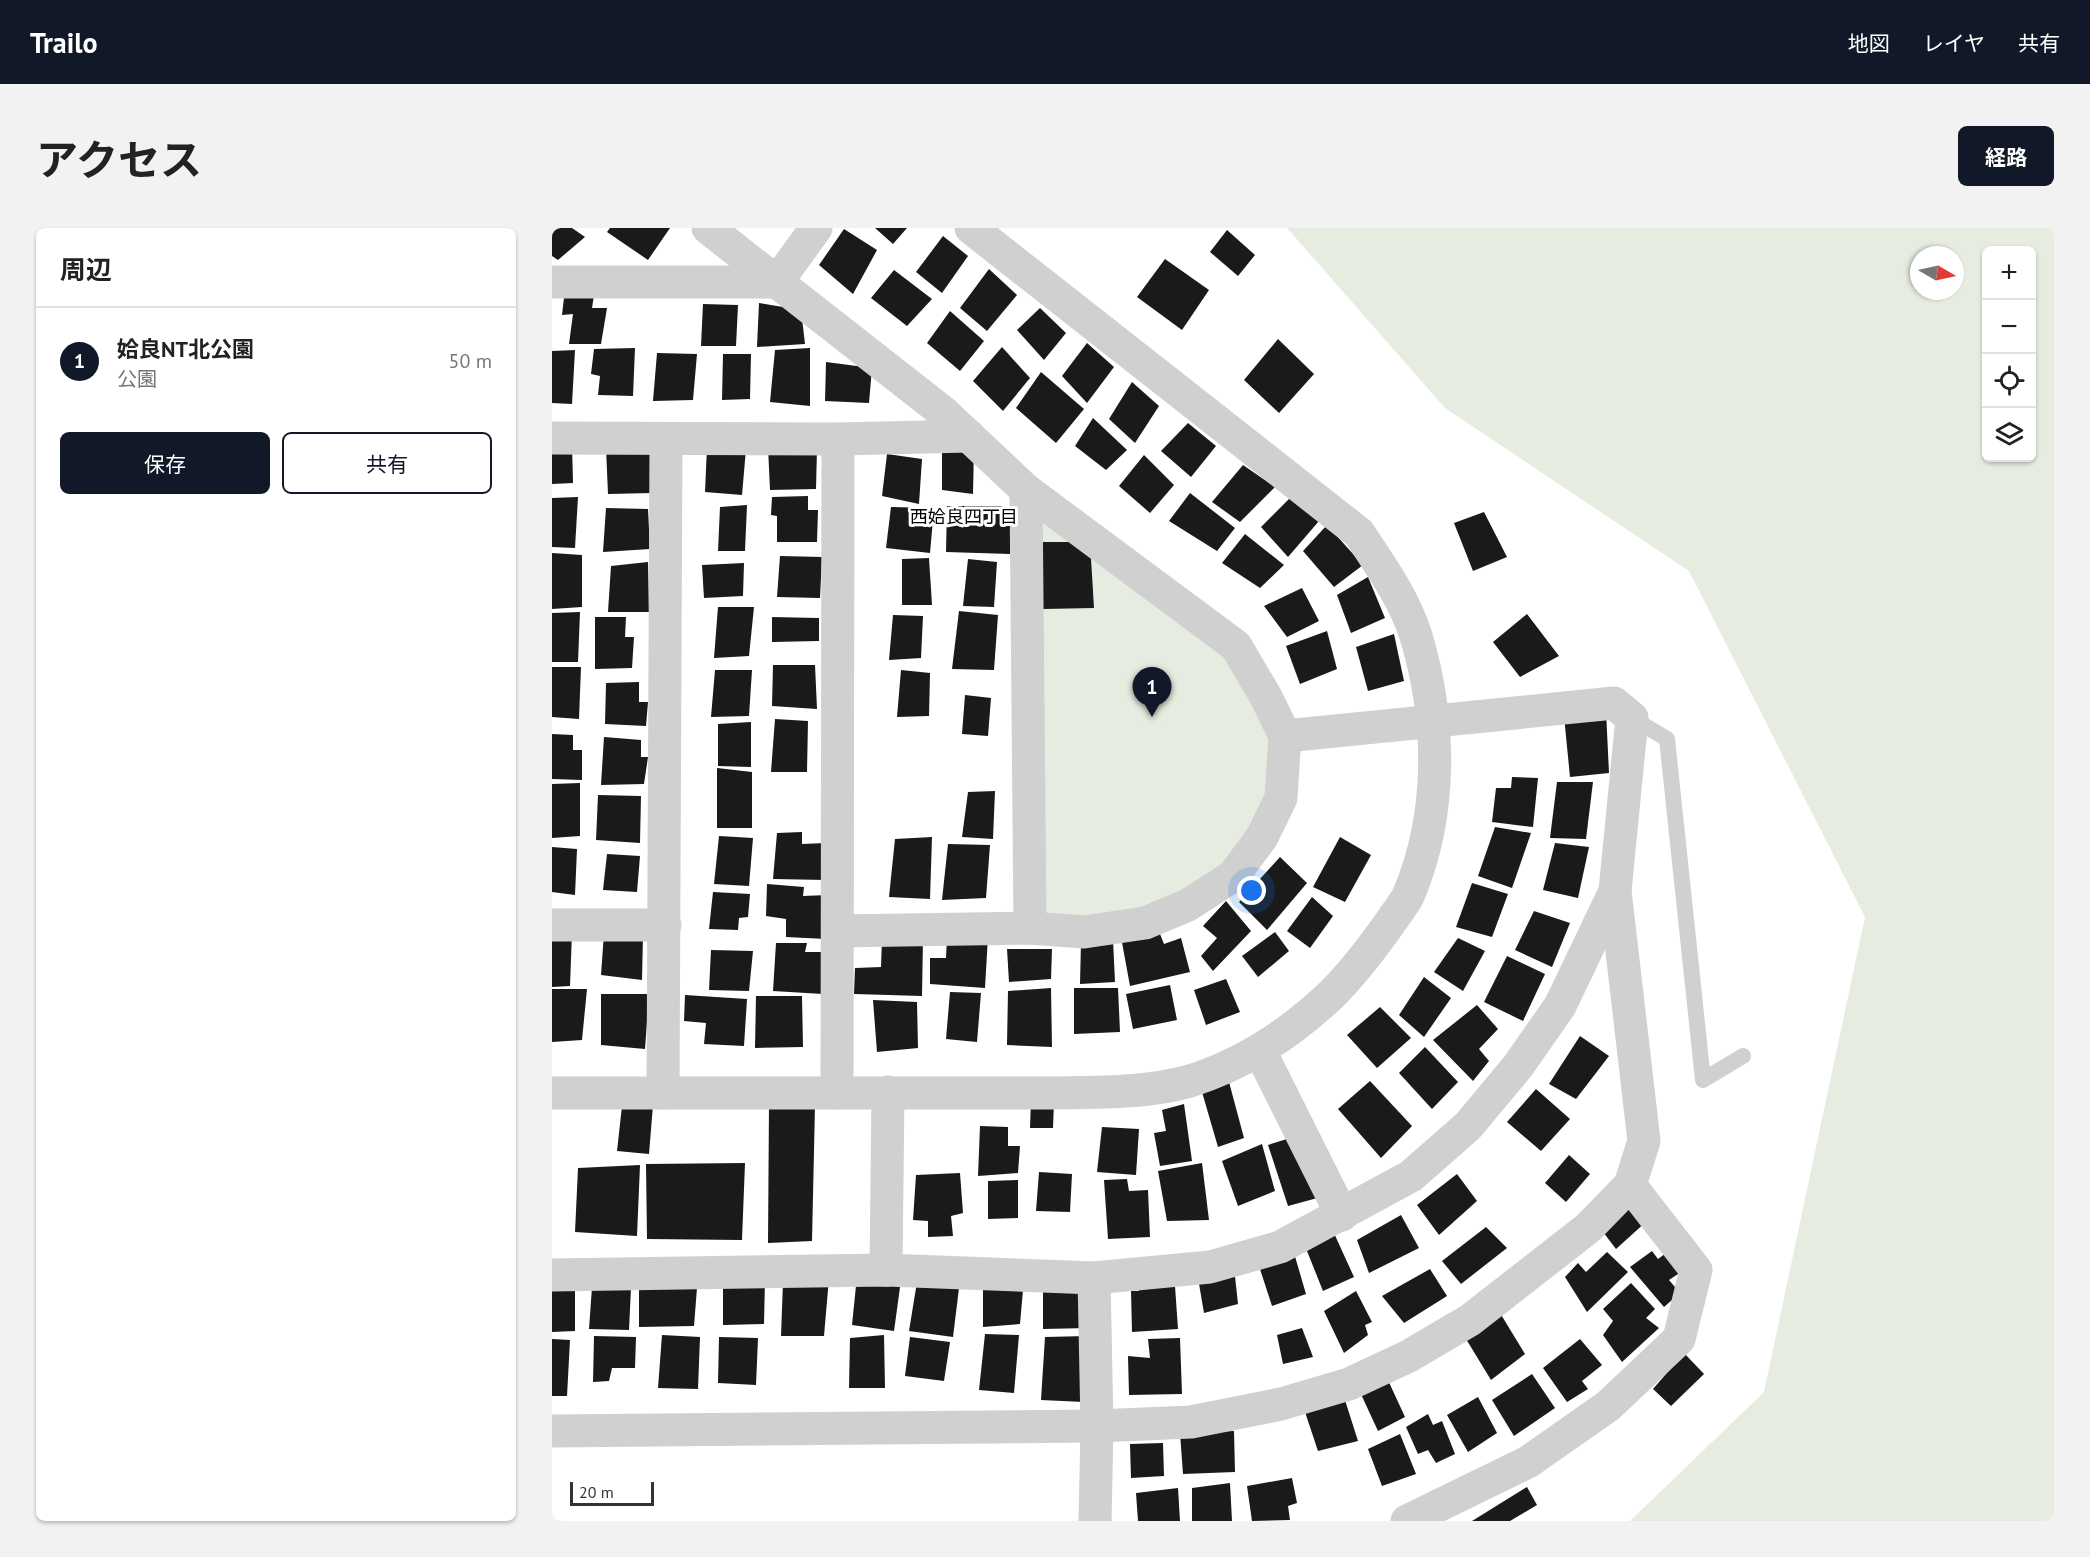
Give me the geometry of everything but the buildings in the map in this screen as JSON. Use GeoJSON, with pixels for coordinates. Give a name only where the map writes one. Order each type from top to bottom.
{"type":"FeatureCollection","features":[{"type":"Feature","properties":{"kind":"street"},"geometry":{"type":"LineString","coordinates":[[708,228],[943,412],[1026,490],[1236,646],[1266,697],[1285,736],[1281,798],[1262,837],[1233,876],[1188,905],[1145,923],[1084,932],[1030,928],[838,931]]}},
{"type":"Feature","properties":{"kind":"street"},"geometry":{"type":"LineString","coordinates":[[777,282],[816,228]]}},
{"type":"Feature","properties":{"kind":"street"},"geometry":{"type":"LineString","coordinates":[[552,1093],[1127,1091],[1189,1081],[1260,1051],[1305,1020],[1359,968],[1408,896],[1426,841],[1436,778],[1434,723],[1416,635],[1392,582],[1359,533],[971,228]]}},
{"type":"Feature","properties":{"kind":"street"},"geometry":{"type":"LineString","coordinates":[[552,282],[777,282]]}},
{"type":"Feature","properties":{"kind":"street"},"geometry":{"type":"LineString","coordinates":[[552,438],[838,439],[969,436]]}},
{"type":"Feature","properties":{"kind":"street"},"geometry":{"type":"LineString","coordinates":[[663,1093],[666,439]]}},
{"type":"Feature","properties":{"kind":"street"},"geometry":{"type":"LineString","coordinates":[[837,1093],[838,439]]}},
{"type":"Feature","properties":{"kind":"street"},"geometry":{"type":"LineString","coordinates":[[1026,490],[1030,928]]}},
{"type":"Feature","properties":{"kind":"street"},"geometry":{"type":"LineString","coordinates":[[552,1431],[1097,1426],[1191,1422],[1281,1404],[1349,1384],[1409,1356],[1470,1320],[1588,1228],[1630,1185],[1644,1141],[1615,891],[1632,718],[1614,703],[1434,723],[1285,736]]}},
{"type":"Feature","properties":{"kind":"street"},"geometry":{"type":"LineString","coordinates":[[552,1275],[886,1270],[1094,1278],[1210,1266],[1280,1247],[1411,1176],[1468,1126],[1518,1066],[1560,1006],[1615,891]]}},
{"type":"Feature","properties":{"kind":"street"},"geometry":{"type":"LineString","coordinates":[[552,925],[665,925]]}},
{"type":"Feature","properties":{"kind":"street"},"geometry":{"type":"LineString","coordinates":[[1260,1051],[1342,1215]]}},
{"type":"Feature","properties":{"kind":"street"},"geometry":{"type":"LineString","coordinates":[[886,1270],[888,1092]]}},
{"type":"Feature","properties":{"kind":"street"},"geometry":{"type":"LineString","coordinates":[[1407,1521],[1528,1462],[1608,1406],[1679,1339],[1696,1270],[1630,1185]]}},
{"type":"Feature","properties":{"kind":"street"},"geometry":{"type":"LineString","coordinates":[[1094,1278],[1097,1426],[1095,1521]]}},
{"type":"Feature","properties":{"kind":"lane"},"geometry":{"type":"LineString","coordinates":[[1632,718],[1667,739],[1702,1080],[1743,1056]]}},
{"type":"Feature","properties":{"kind":"shaded area"},"geometry":{"type":"Polygon","coordinates":[[[1287,228],[2054,228],[2054,1521],[1630,1521],[1764,1392],[1865,917],[1689,571],[1445,408],[1287,228]]]}},
{"type":"Feature","properties":{"kind":"shaded area"},"geometry":{"type":"Polygon","coordinates":[[[1026,490],[1236,646],[1266,697],[1281,798],[1188,905],[1030,928],[1026,490]]]}},
{"type":"Feature","properties":{"kind":"place","name":"姶良NT北公園"},"geometry":{"type":"Point","coordinates":[1152,717]}},
{"type":"Feature","properties":{"kind":"district","name":"西姶良四丁目"},"geometry":{"type":"Point","coordinates":[964,517]}}]}
